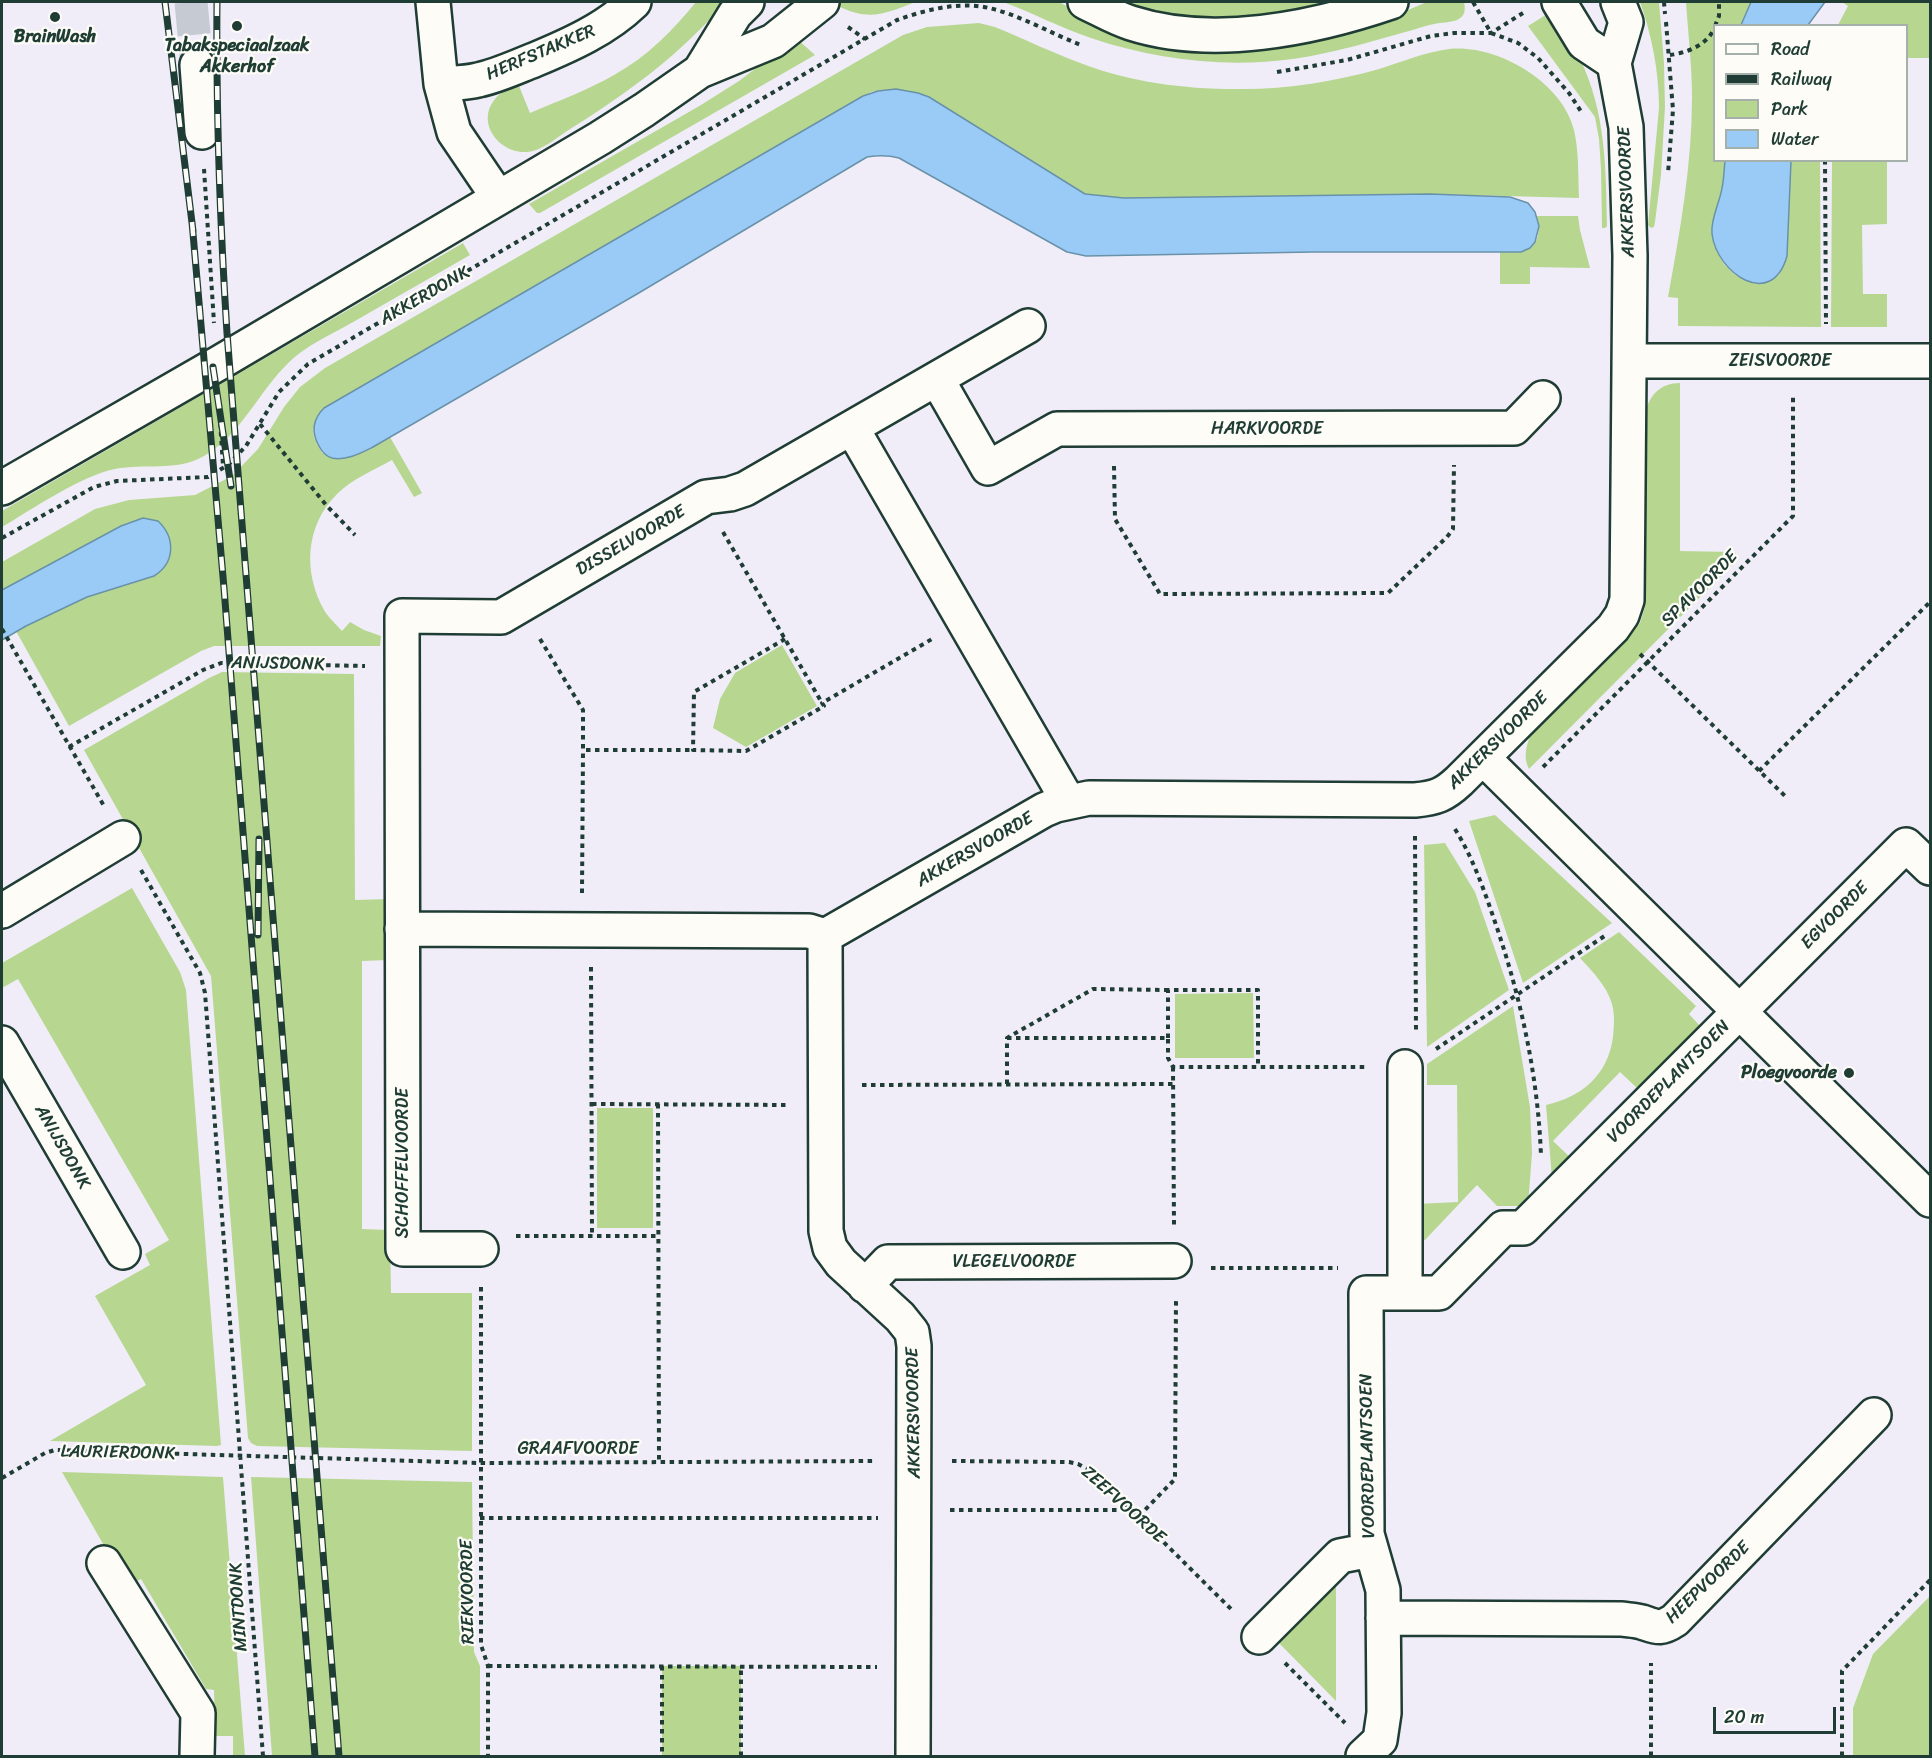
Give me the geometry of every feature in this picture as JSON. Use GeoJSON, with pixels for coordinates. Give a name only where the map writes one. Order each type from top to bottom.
{"type":"FeatureCollection","features":[{"type":"Feature","properties":{"kind":"street"},"geometry":{"type":"LineString","coordinates":[[434,2],[441,84],[454,132],[498,197]]}},
{"type":"Feature","properties":{"kind":"street","name":"HERFSTAKKER"},"geometry":{"type":"LineString","coordinates":[[441,84],[478,80],[519,66],[578,41],[613,20],[634,2]]}},
{"type":"Feature","properties":{"kind":"street"},"geometry":{"type":"LineString","coordinates":[[700,71],[735,14],[747,2]]}},
{"type":"Feature","properties":{"kind":"street"},"geometry":{"type":"LineString","coordinates":[[2,488],[617,127],[700,71],[773,41],[822,2]]}},
{"type":"Feature","properties":{"kind":"street"},"geometry":{"type":"LineString","coordinates":[[1085,2],[1130,23],[1149,28],[1175,32],[1232,35],[1286,29],[1321,22],[1391,2]]}},
{"type":"Feature","properties":{"kind":"street"},"geometry":{"type":"LineString","coordinates":[[1559,2],[1584,43],[1614,63]]}},
{"type":"Feature","properties":{"kind":"street","name":"AKKERSVOORDE"},"geometry":{"type":"LineString","coordinates":[[913,1756],[914,1346],[912,1332],[900,1317],[841,1263],[830,1248],[826,1231],[825,936],[1044,810],[1068,801],[1089,798],[1426,798],[1448,791],[1613,628],[1622,615],[1627,600],[1630,256],[1626,127],[1614,63],[1626,22],[1618,2]]}},
{"type":"Feature","properties":{"kind":"street"},"geometry":{"type":"LineString","coordinates":[[197,65],[202,132]]}},
{"type":"Feature","properties":{"kind":"street","name":"DISSELVOORDE"},"geometry":{"type":"LineString","coordinates":[[402,616],[501,617],[704,498],[745,489],[1028,326]]}},
{"type":"Feature","properties":{"kind":"street","name":"ZEISVOORDE"},"geometry":{"type":"LineString","coordinates":[[1629,361],[1930,361]]}},
{"type":"Feature","properties":{"kind":"street","name":"HARKVOORDE"},"geometry":{"type":"LineString","coordinates":[[937,379],[988,468],[1057,429],[1514,428],[1544,398]]}},
{"type":"Feature","properties":{"kind":"street"},"geometry":{"type":"LineString","coordinates":[[852,428],[1068,801]]}},
{"type":"Feature","properties":{"kind":"street","name":"SCHOFFELVOORDE"},"geometry":{"type":"LineString","coordinates":[[402,616],[403,1249],[481,1249]]}},
{"type":"Feature","properties":{"kind":"street"},"geometry":{"type":"LineString","coordinates":[[1483,758],[1930,1200]]}},
{"type":"Feature","properties":{"kind":"street"},"geometry":{"type":"LineString","coordinates":[[2,911],[123,838]]}},
{"type":"Feature","properties":{"kind":"street","name":"EGVOORDE"},"geometry":{"type":"LineString","coordinates":[[1740,1011],[1906,845],[1930,868]]}},
{"type":"Feature","properties":{"kind":"street"},"geometry":{"type":"LineString","coordinates":[[402,929],[809,931],[825,936]]}},
{"type":"Feature","properties":{"kind":"street","name":"VOORDEPLANTSOEN"},"geometry":{"type":"LineString","coordinates":[[1367,1753],[1380,1740],[1383,1724],[1383,1590],[1381,1577],[1371,1550],[1367,1523],[1366,1293],[1439,1293],[1503,1228],[1522,1227],[1740,1011]]}},
{"type":"Feature","properties":{"kind":"street","name":"ANIJSDONK"},"geometry":{"type":"LineString","coordinates":[[2,1043],[123,1252]]}},
{"type":"Feature","properties":{"kind":"street"},"geometry":{"type":"LineString","coordinates":[[1405,1293],[1412,1066]]}},
{"type":"Feature","properties":{"kind":"street","name":"VLEGELVOORDE"},"geometry":{"type":"LineString","coordinates":[[865,1286],[888,1262],[1187,1265]]}},
{"type":"Feature","properties":{"kind":"street","name":"HEEPVOORDE"},"geometry":{"type":"LineString","coordinates":[[1383,1618],[1622,1619],[1644,1622],[1651,1626],[1666,1626],[1675,1620],[1874,1415]]}},
{"type":"Feature","properties":{"kind":"street"},"geometry":{"type":"LineString","coordinates":[[1259,1637],[1340,1556],[1371,1550]]}},
{"type":"Feature","properties":{"kind":"street"},"geometry":{"type":"LineString","coordinates":[[104,1563],[198,1713],[197,1756]]}},
{"type":"Feature","properties":{"kind":"path"},"geometry":{"type":"LineString","coordinates":[[1473,2],[1491,33],[1518,43],[1538,58],[1576,102],[1584,118]]}},
{"type":"Feature","properties":{"kind":"path"},"geometry":{"type":"LineString","coordinates":[[1716,24],[1719,2]]}},
{"type":"Feature","properties":{"kind":"path"},"geometry":{"type":"LineString","coordinates":[[1670,56],[1688,52],[1713,33]]}},
{"type":"Feature","properties":{"kind":"path","name":"AKKERDONK"},"geometry":{"type":"LineString","coordinates":[[2,538],[94,487],[117,481],[208,477],[224,467],[246,446],[279,392],[308,364],[786,83],[865,39]]}},
{"type":"Feature","properties":{"kind":"path"},"geometry":{"type":"LineString","coordinates":[[202,132],[224,467]]}},
{"type":"Feature","properties":{"kind":"path"},"geometry":{"type":"LineString","coordinates":[[1825,162],[1826,361]]}},
{"type":"Feature","properties":{"kind":"path","name":"SPAVOORDE"},"geometry":{"type":"LineString","coordinates":[[1518,792],[1793,516],[1793,361]]}},
{"type":"Feature","properties":{"kind":"path"},"geometry":{"type":"LineString","coordinates":[[260,424],[327,506],[355,535]]}},
{"type":"Feature","properties":{"kind":"path"},"geometry":{"type":"LineString","coordinates":[[1114,429],[1115,519],[1160,594],[1183,594],[1388,593],[1453,529],[1454,428]]}},
{"type":"Feature","properties":{"kind":"path"},"geometry":{"type":"LineString","coordinates":[[583,750],[746,751],[824,706],[704,498]]}},
{"type":"Feature","properties":{"kind":"path"},"geometry":{"type":"LineString","coordinates":[[1759,771],[1930,602]]}},
{"type":"Feature","properties":{"kind":"path"},"geometry":{"type":"LineString","coordinates":[[521,606],[583,710],[586,930],[592,1104],[592,1236]]}},
{"type":"Feature","properties":{"kind":"path"},"geometry":{"type":"LineString","coordinates":[[822,703],[964,620]]}},
{"type":"Feature","properties":{"kind":"path"},"geometry":{"type":"LineString","coordinates":[[1613,628],[1785,797]]}},
{"type":"Feature","properties":{"kind":"path","name":"MINTDONK"},"geometry":{"type":"LineString","coordinates":[[2,629],[201,973],[205,993],[242,1456],[263,1756]]}},
{"type":"Feature","properties":{"kind":"path"},"geometry":{"type":"LineString","coordinates":[[693,750],[694,692],[785,639]]}},
{"type":"Feature","properties":{"kind":"path","name":"ANIJSDONK"},"geometry":{"type":"LineString","coordinates":[[69,747],[203,670],[221,663],[401,667]]}},
{"type":"Feature","properties":{"kind":"path"},"geometry":{"type":"LineString","coordinates":[[1426,798],[1464,843],[1503,945],[1518,995],[1538,1107],[1541,1168],[1540,1210]]}},
{"type":"Feature","properties":{"kind":"path"},"geometry":{"type":"LineString","coordinates":[[1412,1066],[1426,798]]}},
{"type":"Feature","properties":{"kind":"path"},"geometry":{"type":"LineString","coordinates":[[1168,990],[1168,1058],[1173,1066],[1412,1066],[1639,912]]}},
{"type":"Feature","properties":{"kind":"path"},"geometry":{"type":"LineString","coordinates":[[1007,1038],[1093,989],[1258,990],[1258,1067]]}},
{"type":"Feature","properties":{"kind":"path"},"geometry":{"type":"LineString","coordinates":[[1007,1038],[1007,1084]]}},
{"type":"Feature","properties":{"kind":"path"},"geometry":{"type":"LineString","coordinates":[[1007,1038],[1168,1038]]}},
{"type":"Feature","properties":{"kind":"path"},"geometry":{"type":"LineString","coordinates":[[592,1104],[658,1104],[1007,1084],[1173,1084]]}},
{"type":"Feature","properties":{"kind":"path"},"geometry":{"type":"LineString","coordinates":[[658,1104],[659,1463]]}},
{"type":"Feature","properties":{"kind":"path"},"geometry":{"type":"LineString","coordinates":[[480,1463],[482,1236],[658,1236]]}},
{"type":"Feature","properties":{"kind":"path"},"geometry":{"type":"LineString","coordinates":[[1187,1265],[1340,1268],[1354,1273],[1366,1293]]}},
{"type":"Feature","properties":{"kind":"path","name":"LAURIERDONK"},"geometry":{"type":"LineString","coordinates":[[2,1478],[45,1453],[55,1450],[242,1456]]}},
{"type":"Feature","properties":{"kind":"path","name":"GRAAFVOORDE"},"geometry":{"type":"LineString","coordinates":[[242,1456],[480,1463],[914,1461]]}},
{"type":"Feature","properties":{"kind":"path","name":"ZEEFVOORDE"},"geometry":{"type":"LineString","coordinates":[[914,1461],[1069,1462],[1094,1473],[1259,1637],[1367,1753]]}},
{"type":"Feature","properties":{"kind":"path","name":"RIEKVOORDE"},"geometry":{"type":"LineString","coordinates":[[480,1463],[481,1645],[488,1666],[488,1756]]}},
{"type":"Feature","properties":{"kind":"path"},"geometry":{"type":"LineString","coordinates":[[480,1518],[915,1514],[1132,1509]]}},
{"type":"Feature","properties":{"kind":"path"},"geometry":{"type":"LineString","coordinates":[[1842,1756],[1842,1671],[1930,1580]]}},
{"type":"Feature","properties":{"kind":"path"},"geometry":{"type":"LineString","coordinates":[[1651,1626],[1651,1756]]}},
{"type":"Feature","properties":{"kind":"path"},"geometry":{"type":"LineString","coordinates":[[488,1666],[914,1667]]}},
{"type":"Feature","properties":{"kind":"path"},"geometry":{"type":"LineString","coordinates":[[662,1666],[662,1756]]}},
{"type":"Feature","properties":{"kind":"path"},"geometry":{"type":"LineString","coordinates":[[741,1666],[741,1756]]}},
{"type":"Feature","properties":{"kind":"green space"},"geometry":{"type":"Polygon","coordinates":[[[696,2],[727,2],[682,47],[649,74],[553,141],[532,151],[517,151],[508,148],[493,135],[488,118],[490,108],[500,94],[519,86],[530,113],[594,86],[626,68],[648,51],[669,33],[696,2]]]}},
{"type":"Feature","properties":{"kind":"green space"},"geometry":{"type":"Polygon","coordinates":[[[841,2],[916,2],[885,13],[868,15],[836,5],[841,2]]]}},
{"type":"Feature","properties":{"kind":"green space"},"geometry":{"type":"Polygon","coordinates":[[[1003,2],[1059,2],[1122,36],[1389,18],[1427,2],[1464,2],[1465,9],[1461,18],[1451,22],[1430,25],[1340,50],[1293,59],[1242,63],[1165,57],[1115,46],[1003,2]]]}},
{"type":"Feature","properties":{"kind":"green space"},"geometry":{"type":"Polygon","coordinates":[[[1120,2],[1351,2],[1252,19],[1200,19],[1165,15],[1120,2]]]}},
{"type":"Feature","properties":{"kind":"green space"},"geometry":{"type":"Polygon","coordinates":[[[1640,2],[1659,2],[1664,63],[1665,107],[1661,175],[1655,222],[1654,227],[1651,228],[1648,225],[1659,95],[1654,54],[1640,2]]]}},
{"type":"Feature","properties":{"kind":"green space"},"geometry":{"type":"Polygon","coordinates":[[[1686,2],[1751,2],[1741,24],[1713,24],[1713,162],[1725,162],[1722,189],[1711,231],[1717,252],[1734,274],[1745,280],[1771,280],[1779,275],[1787,256],[1791,162],[1820,162],[1821,327],[1678,326],[1678,298],[1668,297],[1688,173],[1691,61],[1686,2]]]}},
{"type":"Feature","properties":{"kind":"green space"},"geometry":{"type":"Polygon","coordinates":[[[1842,2],[1930,2],[1930,58],[1908,58],[1908,24],[1839,24],[1848,6],[1842,2]]]}},
{"type":"Feature","properties":{"kind":"green space"},"geometry":{"type":"Polygon","coordinates":[[[1552,11],[1580,59],[1595,99],[1605,162],[1607,226],[1605,228],[1602,228],[1601,169],[1595,117],[1528,26],[1552,11]]]}},
{"type":"Feature","properties":{"kind":"green space"},"geometry":{"type":"Polygon","coordinates":[[[979,23],[995,27],[1119,76],[1196,88],[1289,87],[1362,74],[1440,50],[1467,49],[1487,53],[1525,69],[1556,96],[1567,112],[1576,138],[1579,198],[1430,194],[1124,198],[1085,194],[929,97],[900,90],[871,92],[773,149],[313,429],[314,437],[322,453],[345,458],[363,452],[390,437],[422,493],[414,497],[392,460],[356,479],[337,494],[326,507],[313,535],[310,565],[317,595],[324,610],[342,631],[350,622],[381,636],[380,646],[214,646],[201,651],[69,726],[16,631],[87,597],[154,576],[167,562],[171,543],[121,526],[2,590],[2,562],[95,509],[129,500],[195,495],[232,476],[258,449],[284,407],[300,387],[325,368],[903,35],[927,27],[979,23]]]}},
{"type":"Feature","properties":{"kind":"green space"},"geometry":{"type":"Polygon","coordinates":[[[796,38],[815,55],[540,213],[537,213],[529,204],[701,105],[739,81],[796,38]]]}},
{"type":"Feature","properties":{"kind":"green space"},"geometry":{"type":"Polygon","coordinates":[[[1832,162],[1887,162],[1887,224],[1862,225],[1863,294],[1887,294],[1887,327],[1831,327],[1832,162]]]}},
{"type":"Feature","properties":{"kind":"green space"},"geometry":{"type":"Polygon","coordinates":[[[1537,216],[1578,216],[1590,268],[1530,267],[1530,284],[1500,284],[1500,252],[1518,251],[1531,246],[1538,236],[1537,216]]]}},
{"type":"Feature","properties":{"kind":"green space"},"geometry":{"type":"Polygon","coordinates":[[[463,243],[470,255],[296,356],[272,381],[231,434],[204,456],[171,466],[126,467],[101,473],[57,494],[2,527],[2,511],[463,243]]]}},
{"type":"Feature","properties":{"kind":"green space"},"geometry":{"type":"Polygon","coordinates":[[[1680,383],[1680,551],[1735,552],[1738,559],[1529,769],[1526,748],[1530,736],[1640,623],[1645,607],[1645,413],[1657,391],[1667,385],[1680,383]]]}},
{"type":"Feature","properties":{"kind":"green space"},"geometry":{"type":"Polygon","coordinates":[[[782,645],[817,706],[746,747],[713,728],[720,699],[735,673],[782,645]]]}},
{"type":"Feature","properties":{"kind":"green space"},"geometry":{"type":"Polygon","coordinates":[[[222,672],[354,674],[355,900],[389,899],[389,960],[362,961],[362,1229],[390,1230],[391,1293],[472,1293],[472,1451],[257,1446],[248,1438],[211,976],[84,750],[222,672]]]}},
{"type":"Feature","properties":{"kind":"green space"},"geometry":{"type":"Polygon","coordinates":[[[1495,815],[1612,923],[1523,983],[1469,821],[1495,815]]]}},
{"type":"Feature","properties":{"kind":"green space"},"geometry":{"type":"Polygon","coordinates":[[[1445,843],[1475,892],[1509,990],[1427,1047],[1424,845],[1445,843]]]}},
{"type":"Feature","properties":{"kind":"green space"},"geometry":{"type":"Polygon","coordinates":[[[132,888],[180,972],[186,990],[221,1445],[217,1446],[50,1441],[146,1385],[95,1296],[150,1265],[145,1254],[169,1240],[18,979],[2,988],[2,963],[132,888]]]}},
{"type":"Feature","properties":{"kind":"green space"},"geometry":{"type":"Polygon","coordinates":[[[1619,932],[1696,1006],[1689,1014],[1701,1027],[1638,1089],[1620,1072],[1553,1141],[1572,1159],[1552,1179],[1546,1105],[1571,1096],[1591,1082],[1605,1063],[1613,1037],[1614,1012],[1610,997],[1599,979],[1580,958],[1619,932]]]}},
{"type":"Feature","properties":{"kind":"green space"},"geometry":{"type":"Polygon","coordinates":[[[1253,993],[1254,1058],[1175,1058],[1175,994],[1253,993]]]}},
{"type":"Feature","properties":{"kind":"green space"},"geometry":{"type":"Polygon","coordinates":[[[1513,1006],[1530,1107],[1532,1153],[1528,1206],[1497,1206],[1477,1185],[1425,1240],[1417,1241],[1416,1204],[1458,1202],[1457,1085],[1427,1085],[1427,1064],[1513,1006]]]}},
{"type":"Feature","properties":{"kind":"green space"},"geometry":{"type":"Polygon","coordinates":[[[597,1108],[653,1108],[653,1228],[597,1228],[597,1108]]]}},
{"type":"Feature","properties":{"kind":"green space"},"geometry":{"type":"Polygon","coordinates":[[[62,1472],[223,1477],[245,1756],[233,1756],[233,1736],[215,1736],[214,1690],[206,1689],[141,1579],[127,1586],[62,1472]]]}},
{"type":"Feature","properties":{"kind":"green space"},"geometry":{"type":"Polygon","coordinates":[[[251,1477],[472,1482],[474,1652],[480,1666],[480,1756],[272,1756],[251,1477]]]}},
{"type":"Feature","properties":{"kind":"green space"},"geometry":{"type":"Polygon","coordinates":[[[1336,1584],[1336,1701],[1277,1641],[1336,1584]]]}},
{"type":"Feature","properties":{"kind":"green space"},"geometry":{"type":"Polygon","coordinates":[[[1930,1596],[1930,1756],[1853,1756],[1853,1708],[1873,1654],[1930,1596]]]}},
{"type":"Feature","properties":{"kind":"green space"},"geometry":{"type":"Polygon","coordinates":[[[662,1666],[741,1666],[741,1756],[662,1756],[662,1666]]]}},
{"type":"Feature","properties":{"kind":"water"},"geometry":{"type":"Polygon","coordinates":[[[1751,2],[1825,2],[1809,24],[1741,24],[1751,2]]]}},
{"type":"Feature","properties":{"kind":"water"},"geometry":{"type":"Polygon","coordinates":[[[896,89],[929,97],[1085,194],[1124,198],[1430,194],[1510,197],[1528,203],[1535,212],[1539,226],[1535,242],[1530,248],[1521,252],[1313,252],[1086,256],[1067,252],[899,158],[867,157],[373,447],[353,456],[337,459],[326,455],[321,450],[316,441],[314,426],[324,408],[863,96],[896,89]]]}},
{"type":"Feature","properties":{"kind":"water"},"geometry":{"type":"Polygon","coordinates":[[[1725,162],[1791,162],[1787,256],[1780,272],[1770,281],[1758,283],[1746,280],[1734,273],[1716,249],[1712,229],[1723,185],[1725,162]]]}},
{"type":"Feature","properties":{"kind":"water"},"geometry":{"type":"Polygon","coordinates":[[[143,518],[158,521],[168,535],[171,550],[161,571],[154,576],[87,597],[2,640],[2,590],[121,526],[143,518]]]}},
{"type":"Feature","properties":{"kind":"tunnel"},"geometry":{"type":"LineString","coordinates":[[191,2],[197,65]]}},
{"type":"Feature","properties":{"kind":"railway"},"geometry":{"type":"LineString","coordinates":[[165,2],[193,231]]}},
{"type":"Feature","properties":{"kind":"railway"},"geometry":{"type":"LineString","coordinates":[[217,2],[219,168],[227,333],[339,1756]]}},
{"type":"Feature","properties":{"kind":"railway"},"geometry":{"type":"LineString","coordinates":[[192,222],[224,588],[315,1756]]}},
{"type":"Feature","properties":{"kind":"railway"},"geometry":{"type":"LineString","coordinates":[[213,367],[231,486]]}},
{"type":"Feature","properties":{"kind":"railway"},"geometry":{"type":"LineString","coordinates":[[258,935],[259,839]]}},
{"type":"Feature","properties":{"kind":"place","name":"BrainWash"},"geometry":{"type":"Point","coordinates":[55,17]}},
{"type":"Feature","properties":{"kind":"place","name":"Tabakspeciaalzaak Akkerhof"},"geometry":{"type":"Point","coordinates":[237,26]}},
{"type":"Feature","properties":{"kind":"place","name":"Ploegvoorde"},"geometry":{"type":"Point","coordinates":[1849,1073]}}]}
